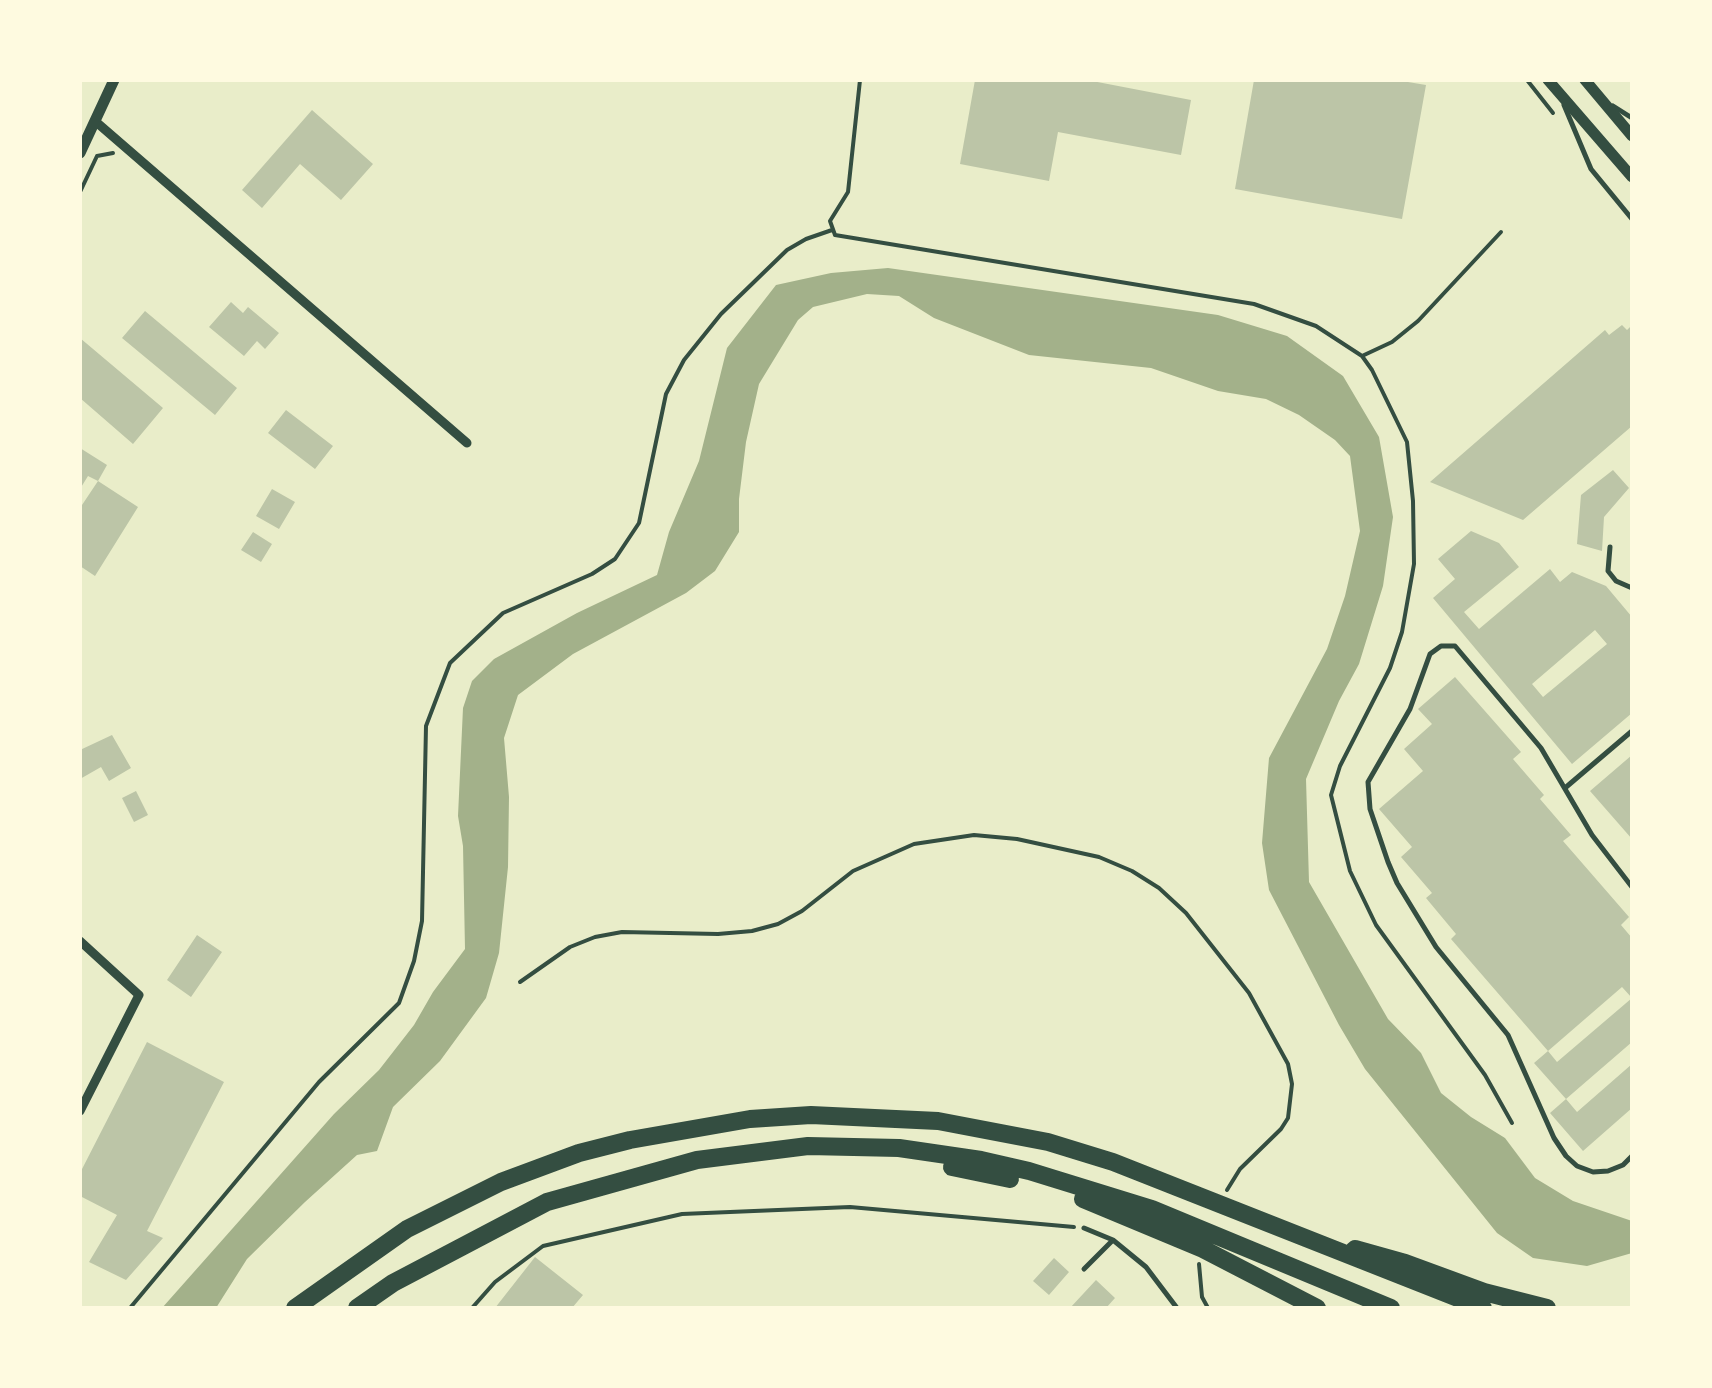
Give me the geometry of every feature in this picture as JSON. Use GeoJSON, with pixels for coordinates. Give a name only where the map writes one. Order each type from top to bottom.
{"type":"FeatureCollection","features":[{"type":"Feature","properties":{"kind":"highway"},"geometry":{"type":"LineString","coordinates":[[294,1308],[407,1229],[501,1182],[580,1153],[630,1140],[750,1118],[810,1115],[938,1121],[1048,1142],[1156,1180],[1482,1308]]}},
{"type":"Feature","properties":{"kind":"highway"},"geometry":{"type":"LineString","coordinates":[[357,1308],[394,1283],[547,1202],[698,1160],[808,1146],[1029,1182],[1271,1257],[1391,1308]]}},
{"type":"Feature","properties":{"kind":"highway"},"geometry":{"type":"LineString","coordinates":[[1150,1217],[1317,1308]]}},
{"type":"Feature","properties":{"kind":"highway"},"geometry":{"type":"LineString","coordinates":[[1278,1228],[1546,1308]]}},
{"type":"Feature","properties":{"kind":"street"},"geometry":{"type":"LineString","coordinates":[[80,152],[114,80]]}},
{"type":"Feature","properties":{"kind":"street"},"geometry":{"type":"LineString","coordinates":[[1552,84],[1632,177]]}},
{"type":"Feature","properties":{"kind":"street"},"geometry":{"type":"LineString","coordinates":[[1589,85],[1632,136]]}},
{"type":"Feature","properties":{"kind":"street"},"geometry":{"type":"LineString","coordinates":[[95,121],[468,443]]}},
{"type":"Feature","properties":{"kind":"street"},"geometry":{"type":"LineString","coordinates":[[80,941],[139,995],[80,1112]]}},
{"type":"Feature","properties":{"kind":"lane"},"geometry":{"type":"LineString","coordinates":[[1552,84],[1591,169],[1632,219]]}},
{"type":"Feature","properties":{"kind":"lane"},"geometry":{"type":"LineString","coordinates":[[1589,85],[1632,118]]}},
{"type":"Feature","properties":{"kind":"lane"},"geometry":{"type":"LineString","coordinates":[[1610,547],[1608,572],[1616,581],[1632,588]]}},
{"type":"Feature","properties":{"kind":"lane"},"geometry":{"type":"LineString","coordinates":[[1632,887],[1592,835],[1541,748],[1455,646],[1440,646],[1430,654],[1410,710],[1368,782],[1368,797],[1397,883],[1436,947],[1508,1036],[1566,1156],[1593,1172],[1623,1165],[1632,1156]]}},
{"type":"Feature","properties":{"kind":"lane"},"geometry":{"type":"LineString","coordinates":[[1565,788],[1632,731]]}},
{"type":"Feature","properties":{"kind":"lane"},"geometry":{"type":"LineString","coordinates":[[1084,1228],[1113,1240],[1146,1268],[1177,1308]]}},
{"type":"Feature","properties":{"kind":"lane"},"geometry":{"type":"LineString","coordinates":[[1084,1269],[1113,1240]]}},
{"type":"Feature","properties":{"kind":"path"},"geometry":{"type":"LineString","coordinates":[[860,80],[848,192],[830,220],[838,236],[1254,304],[1316,326],[1362,356],[1394,409],[1406,442],[1413,501],[1414,564],[1402,632],[1390,668],[1340,766],[1331,795],[1350,871],[1376,926],[1485,1075],[1512,1122]]}},
{"type":"Feature","properties":{"kind":"path"},"geometry":{"type":"LineString","coordinates":[[1527,80],[1558,119]]}},
{"type":"Feature","properties":{"kind":"path"},"geometry":{"type":"LineString","coordinates":[[80,192],[97,156],[111,153],[129,161],[135,155]]}},
{"type":"Feature","properties":{"kind":"path"},"geometry":{"type":"LineString","coordinates":[[130,1308],[319,1082],[398,1003],[414,960],[422,921],[426,726],[450,663],[504,613],[592,574],[615,559],[639,523],[666,394],[684,360],[721,314],[787,250],[806,238],[832,230]]}},
{"type":"Feature","properties":{"kind":"path"},"geometry":{"type":"LineString","coordinates":[[1362,356],[1392,342],[1418,321],[1500,232]]}},
{"type":"Feature","properties":{"kind":"path"},"geometry":{"type":"LineString","coordinates":[[520,982],[570,947],[595,937],[622,932],[718,934],[778,924],[802,912],[853,871],[884,855],[929,841],[974,835],[1099,857],[1159,888],[1186,912],[1249,993],[1288,1064],[1292,1084],[1288,1118],[1240,1169],[1224,1199]]}},
{"type":"Feature","properties":{"kind":"path"},"geometry":{"type":"LineString","coordinates":[[472,1308],[495,1282],[543,1246],[682,1214],[850,1207],[1084,1228]]}},
{"type":"Feature","properties":{"kind":"path"},"geometry":{"type":"LineString","coordinates":[[1205,1249],[1198,1266],[1208,1308]]}},
{"type":"Feature","properties":{"kind":"shaded area"},"geometry":{"type":"Polygon","coordinates":[[[888,268],[1218,315],[1287,336],[1343,376],[1379,437],[1393,517],[1383,586],[1359,664],[1306,779],[1309,882],[1388,1019],[1421,1053],[1441,1093],[1505,1138],[1535,1178],[1573,1201],[1632,1221],[1632,1253],[1587,1266],[1533,1258],[1497,1233],[1365,1069],[1269,890],[1262,843],[1269,758],[1327,649],[1345,596],[1360,531],[1350,456],[1335,440],[1299,415],[1266,399],[1218,391],[1151,368],[1029,355],[934,318],[899,296],[867,294],[813,307],[798,320],[759,384],[746,442],[739,532],[715,571],[686,593],[573,654],[518,695],[504,738],[509,797],[508,867],[499,953],[486,998],[440,1061],[393,1107],[377,1151],[357,1155],[305,1202],[247,1259],[216,1308],[162,1308],[334,1114],[379,1070],[465,949],[463,846],[458,816],[463,708],[472,681],[494,659],[657,575],[669,532],[699,461],[727,348],[776,285],[831,273],[888,268]]]}},
{"type":"Feature","properties":{"kind":"building"},"geometry":{"type":"Polygon","coordinates":[[[975,80],[1087,80],[1191,100],[1181,155],[1058,132],[1049,181],[960,164],[975,80]]]}},
{"type":"Feature","properties":{"kind":"building"},"geometry":{"type":"Polygon","coordinates":[[[1254,80],[1396,80],[1426,85],[1402,219],[1235,189],[1254,80]]]}},
{"type":"Feature","properties":{"kind":"building"},"geometry":{"type":"Polygon","coordinates":[[[312,110],[373,164],[341,200],[300,164],[262,208],[242,190],[312,110]]]}},
{"type":"Feature","properties":{"kind":"building"},"geometry":{"type":"Polygon","coordinates":[[[231,302],[243,313],[248,307],[279,333],[265,349],[257,341],[244,356],[209,327],[231,302]]]}},
{"type":"Feature","properties":{"kind":"building"},"geometry":{"type":"Polygon","coordinates":[[[145,311],[237,388],[215,415],[122,338],[145,311]]]}},
{"type":"Feature","properties":{"kind":"building"},"geometry":{"type":"Polygon","coordinates":[[[1622,325],[1627,330],[1632,325],[1632,426],[1523,520],[1430,482],[1605,330],[1609,335],[1622,325]]]}},
{"type":"Feature","properties":{"kind":"building"},"geometry":{"type":"Polygon","coordinates":[[[80,338],[163,408],[133,444],[80,398],[80,338]]]}},
{"type":"Feature","properties":{"kind":"building"},"geometry":{"type":"Polygon","coordinates":[[[286,410],[333,446],[315,469],[268,433],[286,410]]]}},
{"type":"Feature","properties":{"kind":"building"},"geometry":{"type":"Polygon","coordinates":[[[80,448],[107,465],[98,481],[88,476],[80,489],[80,448]]]}},
{"type":"Feature","properties":{"kind":"building"},"geometry":{"type":"Polygon","coordinates":[[[1613,470],[1629,488],[1604,517],[1602,551],[1577,544],[1581,495],[1613,470]]]}},
{"type":"Feature","properties":{"kind":"building"},"geometry":{"type":"Polygon","coordinates":[[[98,481],[138,507],[95,576],[80,566],[80,508],[98,481]]]}},
{"type":"Feature","properties":{"kind":"building"},"geometry":{"type":"Polygon","coordinates":[[[272,489],[295,502],[279,529],[256,516],[272,489]]]}},
{"type":"Feature","properties":{"kind":"building"},"geometry":{"type":"Polygon","coordinates":[[[1471,531],[1499,543],[1519,567],[1464,612],[1479,629],[1550,569],[1560,582],[1572,572],[1606,586],[1632,617],[1632,713],[1572,764],[1433,598],[1455,579],[1438,559],[1471,531]],[[1595,630],[1532,684],[1543,697],[1607,644],[1595,630]]]}},
{"type":"Feature","properties":{"kind":"building"},"geometry":{"type":"Polygon","coordinates":[[[253,532],[272,544],[261,562],[241,550],[253,532]]]}},
{"type":"Feature","properties":{"kind":"building"},"geometry":{"type":"Polygon","coordinates":[[[1455,677],[1521,752],[1513,759],[1571,835],[1563,841],[1629,917],[1621,925],[1632,938],[1632,998],[1622,987],[1548,1051],[1451,939],[1456,934],[1426,898],[1432,893],[1401,857],[1412,847],[1379,809],[1423,771],[1404,749],[1432,724],[1418,709],[1455,677]]]}},
{"type":"Feature","properties":{"kind":"building"},"geometry":{"type":"Polygon","coordinates":[[[112,735],[131,768],[109,781],[101,767],[80,779],[80,750],[112,735]]]}},
{"type":"Feature","properties":{"kind":"building"},"geometry":{"type":"Polygon","coordinates":[[[1632,755],[1632,839],[1590,791],[1632,755]]]}},
{"type":"Feature","properties":{"kind":"building"},"geometry":{"type":"Polygon","coordinates":[[[136,791],[148,815],[134,822],[122,798],[136,791]]]}},
{"type":"Feature","properties":{"kind":"building"},"geometry":{"type":"Polygon","coordinates":[[[197,935],[222,952],[191,997],[167,980],[197,935]]]}},
{"type":"Feature","properties":{"kind":"building"},"geometry":{"type":"Polygon","coordinates":[[[1632,998],[1632,1042],[1566,1099],[1534,1063],[1548,1051],[1557,1062],[1632,998]]]}},
{"type":"Feature","properties":{"kind":"building"},"geometry":{"type":"Polygon","coordinates":[[[147,1042],[224,1082],[147,1231],[163,1238],[126,1280],[89,1262],[117,1215],[80,1196],[80,1173],[147,1042]]]}},
{"type":"Feature","properties":{"kind":"building"},"geometry":{"type":"Polygon","coordinates":[[[1632,1064],[1632,1108],[1583,1151],[1550,1113],[1566,1099],[1577,1112],[1632,1064]]]}},
{"type":"Feature","properties":{"kind":"building"},"geometry":{"type":"Polygon","coordinates":[[[535,1257],[583,1295],[572,1308],[495,1308],[535,1257]]]}},
{"type":"Feature","properties":{"kind":"building"},"geometry":{"type":"Polygon","coordinates":[[[1054,1258],[1069,1272],[1049,1295],[1033,1281],[1054,1258]]]}},
{"type":"Feature","properties":{"kind":"building"},"geometry":{"type":"Polygon","coordinates":[[[1096,1280],[1115,1298],[1106,1308],[1070,1308],[1096,1280]]]}}]}
